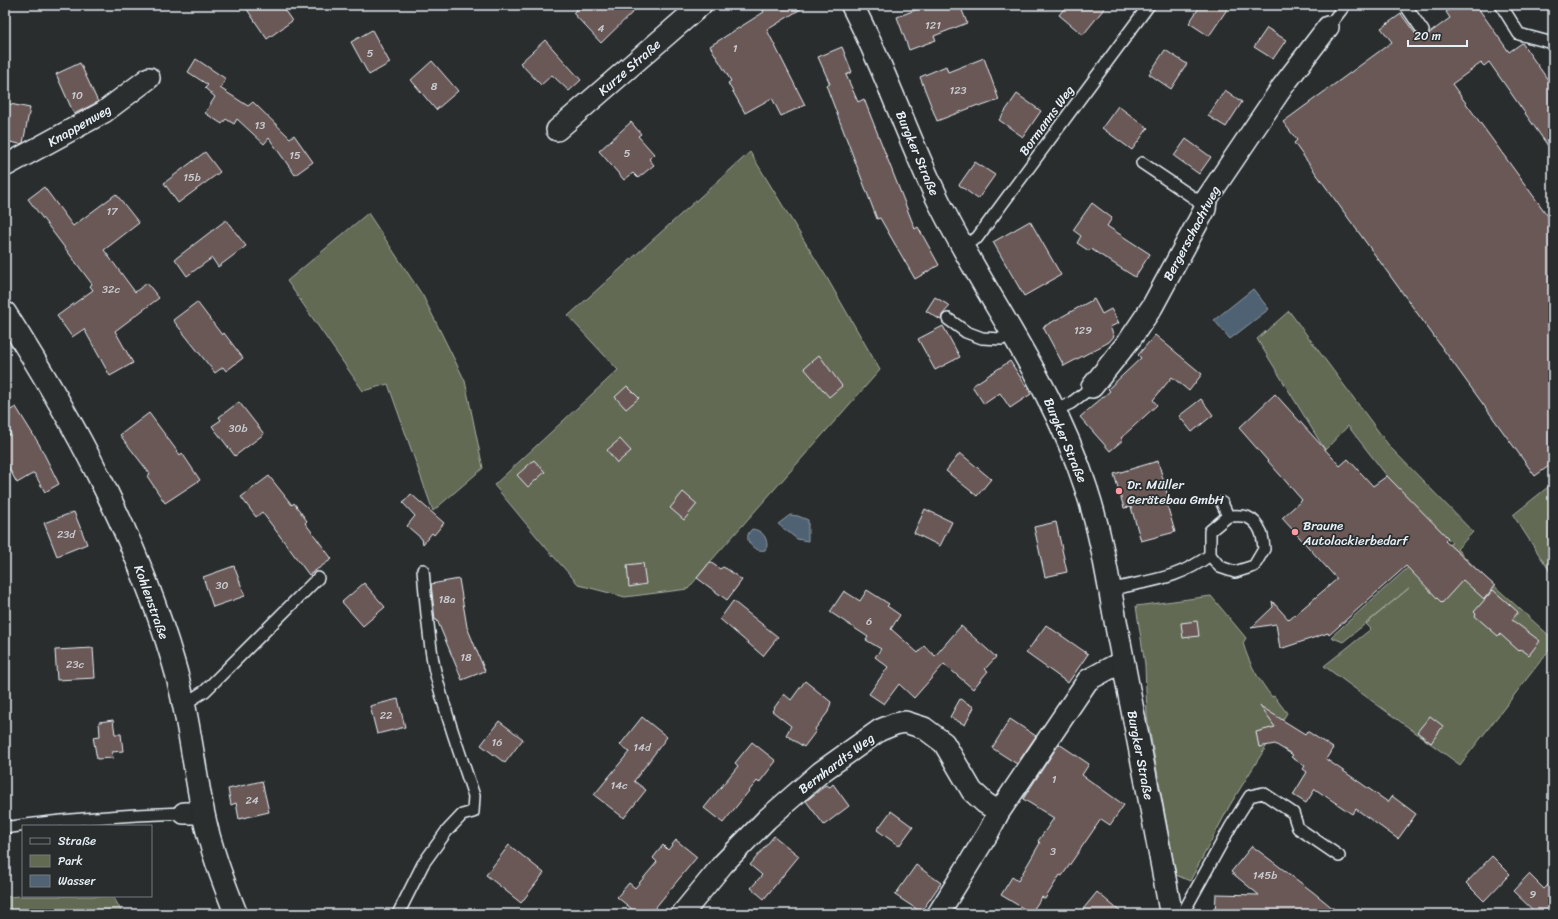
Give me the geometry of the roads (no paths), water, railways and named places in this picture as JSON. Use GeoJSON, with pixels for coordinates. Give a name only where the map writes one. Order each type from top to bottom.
{"type":"FeatureCollection","features":[{"type":"Feature","properties":{"kind":"main road","name":"Burgker Straße"},"geometry":{"type":"LineString","coordinates":[[852,5],[871,41],[927,176],[962,246],[1013,331],[1056,410],[1087,490],[1110,590],[1171,914]]}},
{"type":"Feature","properties":{"kind":"main road","name":"Kohlenstraße"},"geometry":{"type":"LineString","coordinates":[[5,313],[44,375],[109,498],[151,592],[173,662],[184,704],[193,813],[236,914]]}},
{"type":"Feature","properties":{"kind":"street","name":"Kurze Straße"},"geometry":{"type":"LineString","coordinates":[[557,130],[701,5]]}},
{"type":"Feature","properties":{"kind":"street","name":"Bergerschachtweg"},"geometry":{"type":"LineString","coordinates":[[1092,387],[1131,338],[1152,307],[1205,209],[1206,200],[1282,86],[1328,27]]}},
{"type":"Feature","properties":{"kind":"street","name":"Knappenweg"},"geometry":{"type":"LineString","coordinates":[[5,166],[104,112],[149,78]]}},
{"type":"Feature","properties":{"kind":"street"},"geometry":{"type":"LineString","coordinates":[[938,914],[988,833],[999,812],[1088,680],[1112,667],[1124,664]]}},
{"type":"Feature","properties":{"kind":"street","name":"Bernhardts Weg"},"geometry":{"type":"LineString","coordinates":[[682,914],[723,864],[767,818],[821,772],[880,730],[895,724],[905,722],[924,728],[944,743],[972,791],[985,803],[999,812]]}},
{"type":"Feature","properties":{"kind":"lane","name":"Bormanns Weg"},"geometry":{"type":"LineString","coordinates":[[962,246],[977,238],[1149,5]]}},
{"type":"Feature","properties":{"kind":"lane","name":"Bergerschachtweg"},"geometry":{"type":"LineString","coordinates":[[1328,27],[1345,5]]}},
{"type":"Feature","properties":{"kind":"lane"},"geometry":{"type":"LineString","coordinates":[[1404,5],[1423,31]]}},
{"type":"Feature","properties":{"kind":"lane"},"geometry":{"type":"LineString","coordinates":[[1501,5],[1520,34],[1549,42]]}},
{"type":"Feature","properties":{"kind":"lane"},"geometry":{"type":"LineString","coordinates":[[1142,163],[1194,198],[1205,209]]}},
{"type":"Feature","properties":{"kind":"lane"},"geometry":{"type":"LineString","coordinates":[[948,319],[966,332],[982,338],[1002,339],[1013,331]]}},
{"type":"Feature","properties":{"kind":"lane","name":"Bergerschachtweg"},"geometry":{"type":"LineString","coordinates":[[1056,410],[1071,403],[1092,387]]}},
{"type":"Feature","properties":{"kind":"lane"},"geometry":{"type":"LineString","coordinates":[[1222,503],[1228,516]]}},
{"type":"Feature","properties":{"kind":"lane"},"geometry":{"type":"LineString","coordinates":[[1228,516],[1248,517],[1262,530],[1264,549],[1254,566],[1235,572],[1220,567],[1210,555],[1210,531],[1228,516]]}},
{"type":"Feature","properties":{"kind":"lane"},"geometry":{"type":"LineString","coordinates":[[1110,590],[1168,578],[1194,567],[1210,555]]}},
{"type":"Feature","properties":{"kind":"lane"},"geometry":{"type":"LineString","coordinates":[[398,914],[423,864],[446,832],[462,815],[473,812],[474,796],[434,667],[428,630],[423,570]]}},
{"type":"Feature","properties":{"kind":"lane"},"geometry":{"type":"LineString","coordinates":[[184,704],[204,691],[318,578]]}},
{"type":"Feature","properties":{"kind":"lane"},"geometry":{"type":"LineString","coordinates":[[1180,914],[1183,913],[1231,826],[1250,796],[1263,793],[1293,813],[1298,828],[1338,856]]}},
{"type":"Feature","properties":{"kind":"lane"},"geometry":{"type":"LineString","coordinates":[[24,825],[53,821],[127,815],[193,813]]}},
{"type":"Feature","properties":{"kind":"lane"},"geometry":{"type":"LineString","coordinates":[[5,826],[22,825]]}},
{"type":"Feature","properties":{"kind":"water"},"geometry":{"type":"Polygon","coordinates":[[[1253,289],[1269,309],[1230,339],[1214,320],[1253,289]]]}},
{"type":"Feature","properties":{"kind":"water"},"geometry":{"type":"Polygon","coordinates":[[[790,515],[808,520],[808,541],[797,539],[778,524],[790,515]]]}},
{"type":"Feature","properties":{"kind":"water"},"geometry":{"type":"Polygon","coordinates":[[[752,529],[761,532],[765,537],[767,546],[765,550],[756,549],[750,544],[748,536],[752,529]]]}},
{"type":"Feature","properties":{"kind":"place","name":"Dr. Müller Gerätebau GmbH"},"geometry":{"type":"Point","coordinates":[1119,491]}},
{"type":"Feature","properties":{"kind":"place","name":"Braune Autolackierbedarf"},"geometry":{"type":"Point","coordinates":[1295,532]}}]}
